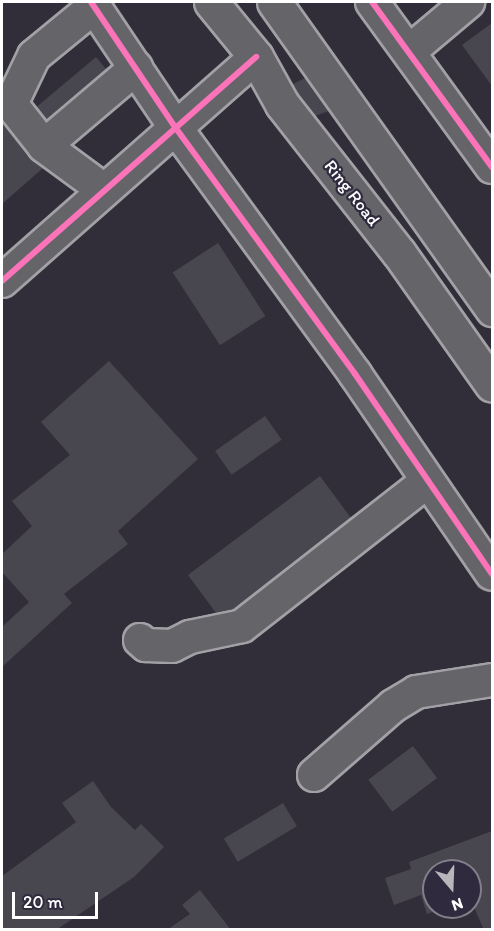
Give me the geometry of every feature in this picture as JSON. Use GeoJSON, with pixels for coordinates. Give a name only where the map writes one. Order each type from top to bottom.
{"type":"FeatureCollection","features":[{"type":"Feature","properties":{"kind":"main road","name":"Ring Road"},"geometry":{"type":"LineString","coordinates":[[212,2],[256,57],[282,104],[399,253],[492,385]]}},
{"type":"Feature","properties":{"kind":"main road"},"geometry":{"type":"LineString","coordinates":[[274,2],[492,309]]}},
{"type":"Feature","properties":{"kind":"street"},"geometry":{"type":"LineString","coordinates":[[372,2],[411,50],[492,167]]}},
{"type":"Feature","properties":{"kind":"street"},"geometry":{"type":"LineString","coordinates":[[411,50],[468,2]]}},
{"type":"Feature","properties":{"kind":"street"},"geometry":{"type":"LineString","coordinates":[[104,190],[44,146],[11,104],[34,56],[93,4],[175,127],[355,374],[426,482],[492,574]]}},
{"type":"Feature","properties":{"kind":"street"},"geometry":{"type":"LineString","coordinates":[[2,281],[256,57]]}},
{"type":"Feature","properties":{"kind":"street"},"geometry":{"type":"LineString","coordinates":[[44,146],[136,68]]}},
{"type":"Feature","properties":{"kind":"street"},"geometry":{"type":"LineString","coordinates":[[140,640],[146,645],[172,646],[190,637],[242,626],[426,482]]}},
{"type":"Feature","properties":{"kind":"street"},"geometry":{"type":"LineString","coordinates":[[314,775],[393,706],[416,692],[492,680]]}},
{"type":"Feature","properties":{"kind":"building"},"geometry":{"type":"Polygon","coordinates":[[[492,23],[492,86],[462,45],[492,23]]]}},
{"type":"Feature","properties":{"kind":"building"},"geometry":{"type":"Polygon","coordinates":[[[96,57],[106,69],[47,119],[36,107],[96,57]]]}},
{"type":"Feature","properties":{"kind":"building"},"geometry":{"type":"Polygon","coordinates":[[[305,78],[329,111],[315,116],[298,94],[293,84],[305,78]]]}},
{"type":"Feature","properties":{"kind":"building"},"geometry":{"type":"Polygon","coordinates":[[[2,121],[43,168],[2,204],[2,121]]]}},
{"type":"Feature","properties":{"kind":"building"},"geometry":{"type":"Polygon","coordinates":[[[218,243],[265,316],[220,345],[173,272],[218,243]]]}},
{"type":"Feature","properties":{"kind":"building"},"geometry":{"type":"Polygon","coordinates":[[[109,361],[198,459],[118,531],[128,544],[64,594],[72,603],[2,667],[2,627],[29,602],[2,572],[2,554],[32,526],[12,501],[70,455],[41,422],[109,361]]]}},
{"type":"Feature","properties":{"kind":"building"},"geometry":{"type":"Polygon","coordinates":[[[265,416],[282,440],[232,475],[215,451],[265,416]]]}},
{"type":"Feature","properties":{"kind":"building"},"geometry":{"type":"Polygon","coordinates":[[[320,476],[351,518],[234,609],[216,613],[188,575],[320,476]]]}},
{"type":"Feature","properties":{"kind":"building"},"geometry":{"type":"Polygon","coordinates":[[[413,746],[437,778],[392,812],[368,780],[413,746]]]}},
{"type":"Feature","properties":{"kind":"building"},"geometry":{"type":"Polygon","coordinates":[[[93,781],[111,807],[135,830],[141,824],[164,847],[134,877],[56,930],[2,930],[2,876],[76,822],[62,803],[93,781]]]}},
{"type":"Feature","properties":{"kind":"building"},"geometry":{"type":"Polygon","coordinates":[[[283,803],[297,826],[238,862],[224,839],[283,803]]]}},
{"type":"Feature","properties":{"kind":"building"},"geometry":{"type":"Polygon","coordinates":[[[492,831],[492,930],[484,930],[479,919],[482,919],[482,859],[422,859],[422,898],[421,895],[394,905],[385,878],[411,869],[409,862],[492,831]]]}},
{"type":"Feature","properties":{"kind":"building"},"geometry":{"type":"Polygon","coordinates":[[[200,890],[231,930],[167,930],[190,914],[182,905],[200,890]]]}},
{"type":"Feature","properties":{"kind":"cycle path"},"geometry":{"type":"LineString","coordinates":[[91,2],[175,127],[355,374],[492,574]]}},
{"type":"Feature","properties":{"kind":"cycle path"},"geometry":{"type":"LineString","coordinates":[[372,2],[492,167]]}},
{"type":"Feature","properties":{"kind":"cycle path"},"geometry":{"type":"LineString","coordinates":[[2,281],[256,57]]}}]}
